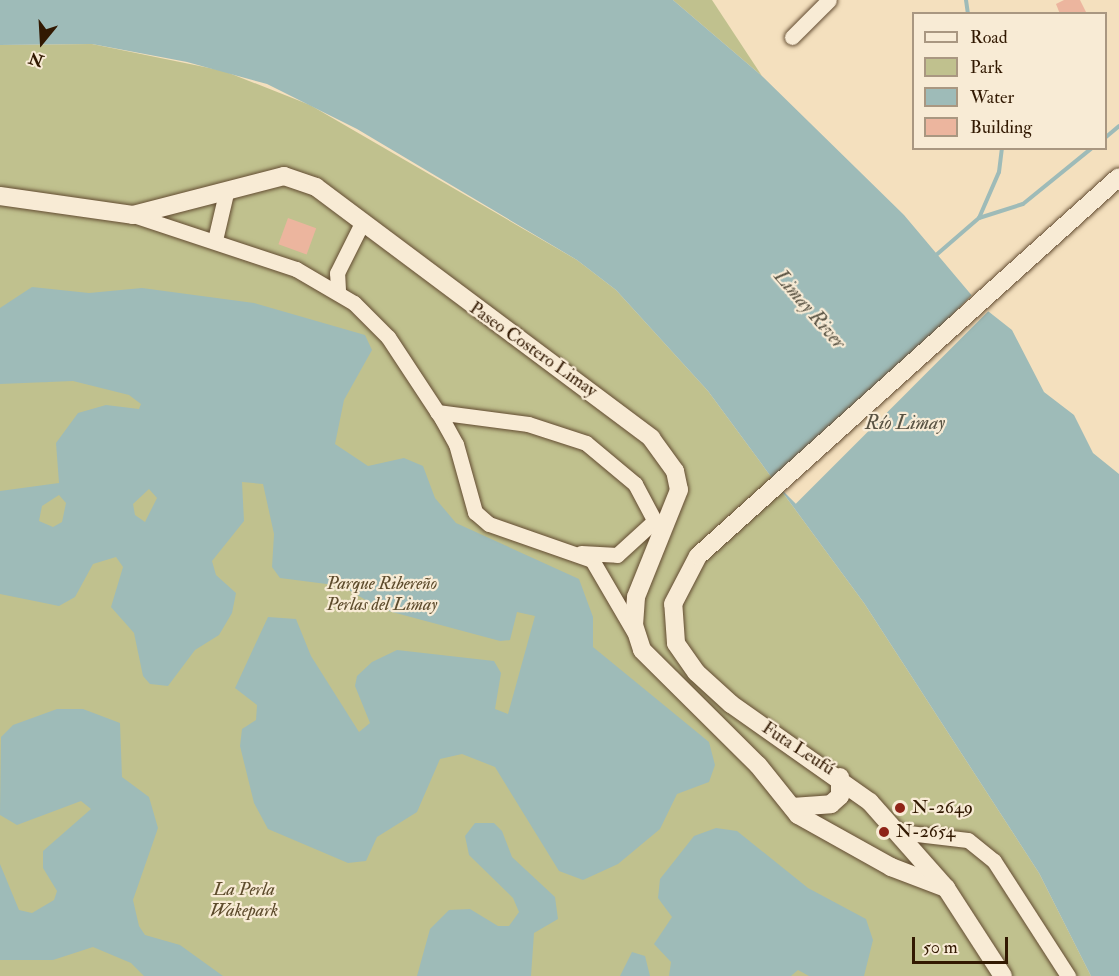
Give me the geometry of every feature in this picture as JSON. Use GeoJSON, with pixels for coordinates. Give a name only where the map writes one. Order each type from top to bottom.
{"type":"FeatureCollection","features":[{"type":"Feature","properties":{"kind":"street"},"geometry":{"type":"LineString","coordinates":[[792,37],[829,0]]}},
{"type":"Feature","properties":{"kind":"street","name":"Paseo Costero Limay"},"geometry":{"type":"LineString","coordinates":[[0,196],[133,216],[292,176],[362,223],[651,438],[675,471],[679,490],[656,527],[636,597],[636,638]]}},
{"type":"Feature","properties":{"kind":"street","name":"Futa Leufú"},"geometry":{"type":"LineString","coordinates":[[1002,976],[946,888],[900,832],[840,777],[731,704],[696,672],[676,643],[672,617],[682,578],[735,523],[1119,177]]}},
{"type":"Feature","properties":{"kind":"street"},"geometry":{"type":"LineString","coordinates":[[215,240],[226,193]]}},
{"type":"Feature","properties":{"kind":"street"},"geometry":{"type":"LineString","coordinates":[[133,216],[215,240],[296,268],[338,291],[388,337],[437,412],[456,444],[475,512],[517,534],[581,553],[617,555],[656,527],[635,484],[586,443],[528,424],[437,412]]}},
{"type":"Feature","properties":{"kind":"street"},"geometry":{"type":"LineString","coordinates":[[338,291],[337,273],[362,223]]}},
{"type":"Feature","properties":{"kind":"street"},"geometry":{"type":"LineString","coordinates":[[581,553],[601,571],[636,638],[660,674],[744,750],[792,807],[817,828],[891,867],[946,888]]}},
{"type":"Feature","properties":{"kind":"street"},"geometry":{"type":"LineString","coordinates":[[792,807],[831,804],[840,796],[840,777]]}},
{"type":"Feature","properties":{"kind":"street"},"geometry":{"type":"LineString","coordinates":[[900,832],[968,840],[994,861],[1068,976]]}},
{"type":"Feature","properties":{"kind":"green space"},"geometry":{"type":"Polygon","coordinates":[[[673,0],[712,0],[762,76],[673,0]]]}},
{"type":"Feature","properties":{"kind":"green space","name":"Parque Ribereño Perlas del Limay"},"geometry":{"type":"Polygon","coordinates":[[[92,44],[224,71],[310,105],[577,260],[616,290],[708,391],[864,603],[1039,873],[1091,976],[0,976],[0,45],[92,44]]]}},
{"type":"Feature","properties":{"kind":"water","name":"Río Limay"},"geometry":{"type":"Polygon","coordinates":[[[0,0],[673,0],[762,76],[904,215],[979,304],[1012,330],[1044,392],[1074,415],[1093,453],[1119,474],[1119,976],[1091,976],[1039,873],[864,603],[708,391],[616,290],[577,260],[357,129],[267,84],[187,62],[92,44],[0,45],[0,0]]]}},
{"type":"Feature","properties":{"kind":"water"},"geometry":{"type":"Polygon","coordinates":[[[32,287],[89,293],[142,288],[254,303],[365,335],[372,350],[344,400],[335,444],[368,466],[404,458],[423,466],[435,498],[456,523],[579,579],[593,617],[593,647],[709,742],[715,765],[709,782],[677,794],[660,829],[618,864],[583,880],[559,871],[495,767],[462,754],[440,759],[417,812],[377,837],[366,861],[348,863],[268,829],[254,803],[240,746],[242,729],[256,720],[257,705],[235,688],[268,617],[296,619],[311,656],[359,732],[370,723],[355,686],[357,676],[372,662],[397,650],[494,661],[501,673],[495,709],[508,714],[535,616],[517,612],[510,640],[500,641],[381,609],[342,586],[280,578],[272,567],[274,534],[263,484],[242,482],[244,521],[212,561],[216,575],[236,593],[232,613],[219,635],[195,650],[168,686],[150,684],[143,676],[134,633],[111,607],[123,567],[116,557],[93,564],[75,597],[59,606],[0,594],[0,491],[59,483],[56,443],[78,413],[106,405],[139,409],[141,404],[129,395],[73,381],[0,384],[0,308],[32,287]],[[149,489],[133,504],[135,515],[145,522],[157,498],[149,489]],[[59,495],[42,506],[39,521],[53,527],[62,522],[66,503],[59,495]]]}},
{"type":"Feature","properties":{"kind":"water"},"geometry":{"type":"Polygon","coordinates":[[[57,709],[83,709],[120,723],[122,777],[149,797],[158,828],[133,900],[139,926],[145,935],[180,945],[223,976],[144,976],[131,963],[93,947],[53,960],[0,960],[0,864],[19,910],[32,913],[54,900],[57,891],[43,868],[43,851],[91,809],[81,801],[17,825],[0,815],[1,737],[13,725],[57,709]]]}},
{"type":"Feature","properties":{"kind":"water"},"geometry":{"type":"Polygon","coordinates":[[[475,823],[494,823],[502,831],[512,857],[555,897],[558,919],[534,933],[531,976],[417,976],[430,929],[449,910],[470,909],[498,926],[509,926],[519,912],[513,898],[469,855],[465,836],[475,823]]]}},
{"type":"Feature","properties":{"kind":"water"},"geometry":{"type":"Polygon","coordinates":[[[716,828],[737,831],[808,888],[866,919],[873,940],[864,976],[809,976],[798,970],[791,976],[669,976],[671,962],[654,944],[672,917],[658,898],[660,879],[694,836],[716,828]]]}},
{"type":"Feature","properties":{"kind":"water"},"geometry":{"type":"Polygon","coordinates":[[[632,952],[645,956],[650,976],[620,976],[632,952]]]}},
{"type":"Feature","properties":{"kind":"pier"},"geometry":{"type":"Polygon","coordinates":[[[974,293],[990,309],[796,504],[780,487],[974,293]]]}},
{"type":"Feature","properties":{"kind":"building"},"geometry":{"type":"Polygon","coordinates":[[[1064,0],[1080,0],[1086,12],[1059,12],[1056,4],[1064,0]]]}},
{"type":"Feature","properties":{"kind":"building"},"geometry":{"type":"Polygon","coordinates":[[[288,218],[316,228],[307,255],[278,244],[288,218]]]}},
{"type":"Feature","properties":{"kind":"waterway"},"geometry":{"type":"LineString","coordinates":[[966,0],[968,12]]}},
{"type":"Feature","properties":{"kind":"waterway"},"geometry":{"type":"LineString","coordinates":[[1107,136],[1119,126]]}},
{"type":"Feature","properties":{"kind":"waterway"},"geometry":{"type":"LineString","coordinates":[[979,218],[999,172],[1002,150]]}},
{"type":"Feature","properties":{"kind":"waterway"},"geometry":{"type":"LineString","coordinates":[[935,256],[979,218],[1023,204],[1090,150]]}},
{"type":"Feature","properties":{"kind":"place","name":"N-2649"},"geometry":{"type":"Point","coordinates":[900,808]}},
{"type":"Feature","properties":{"kind":"place","name":"N-2654"},"geometry":{"type":"Point","coordinates":[884,832]}},
{"type":"Feature","properties":{"kind":"water label","name":"Limay River"},"geometry":{"type":"Point","coordinates":[810,309]}},
{"type":"Feature","properties":{"kind":"park label","name":"La Perla Wakepark"},"geometry":{"type":"Point","coordinates":[244,901]}}]}
